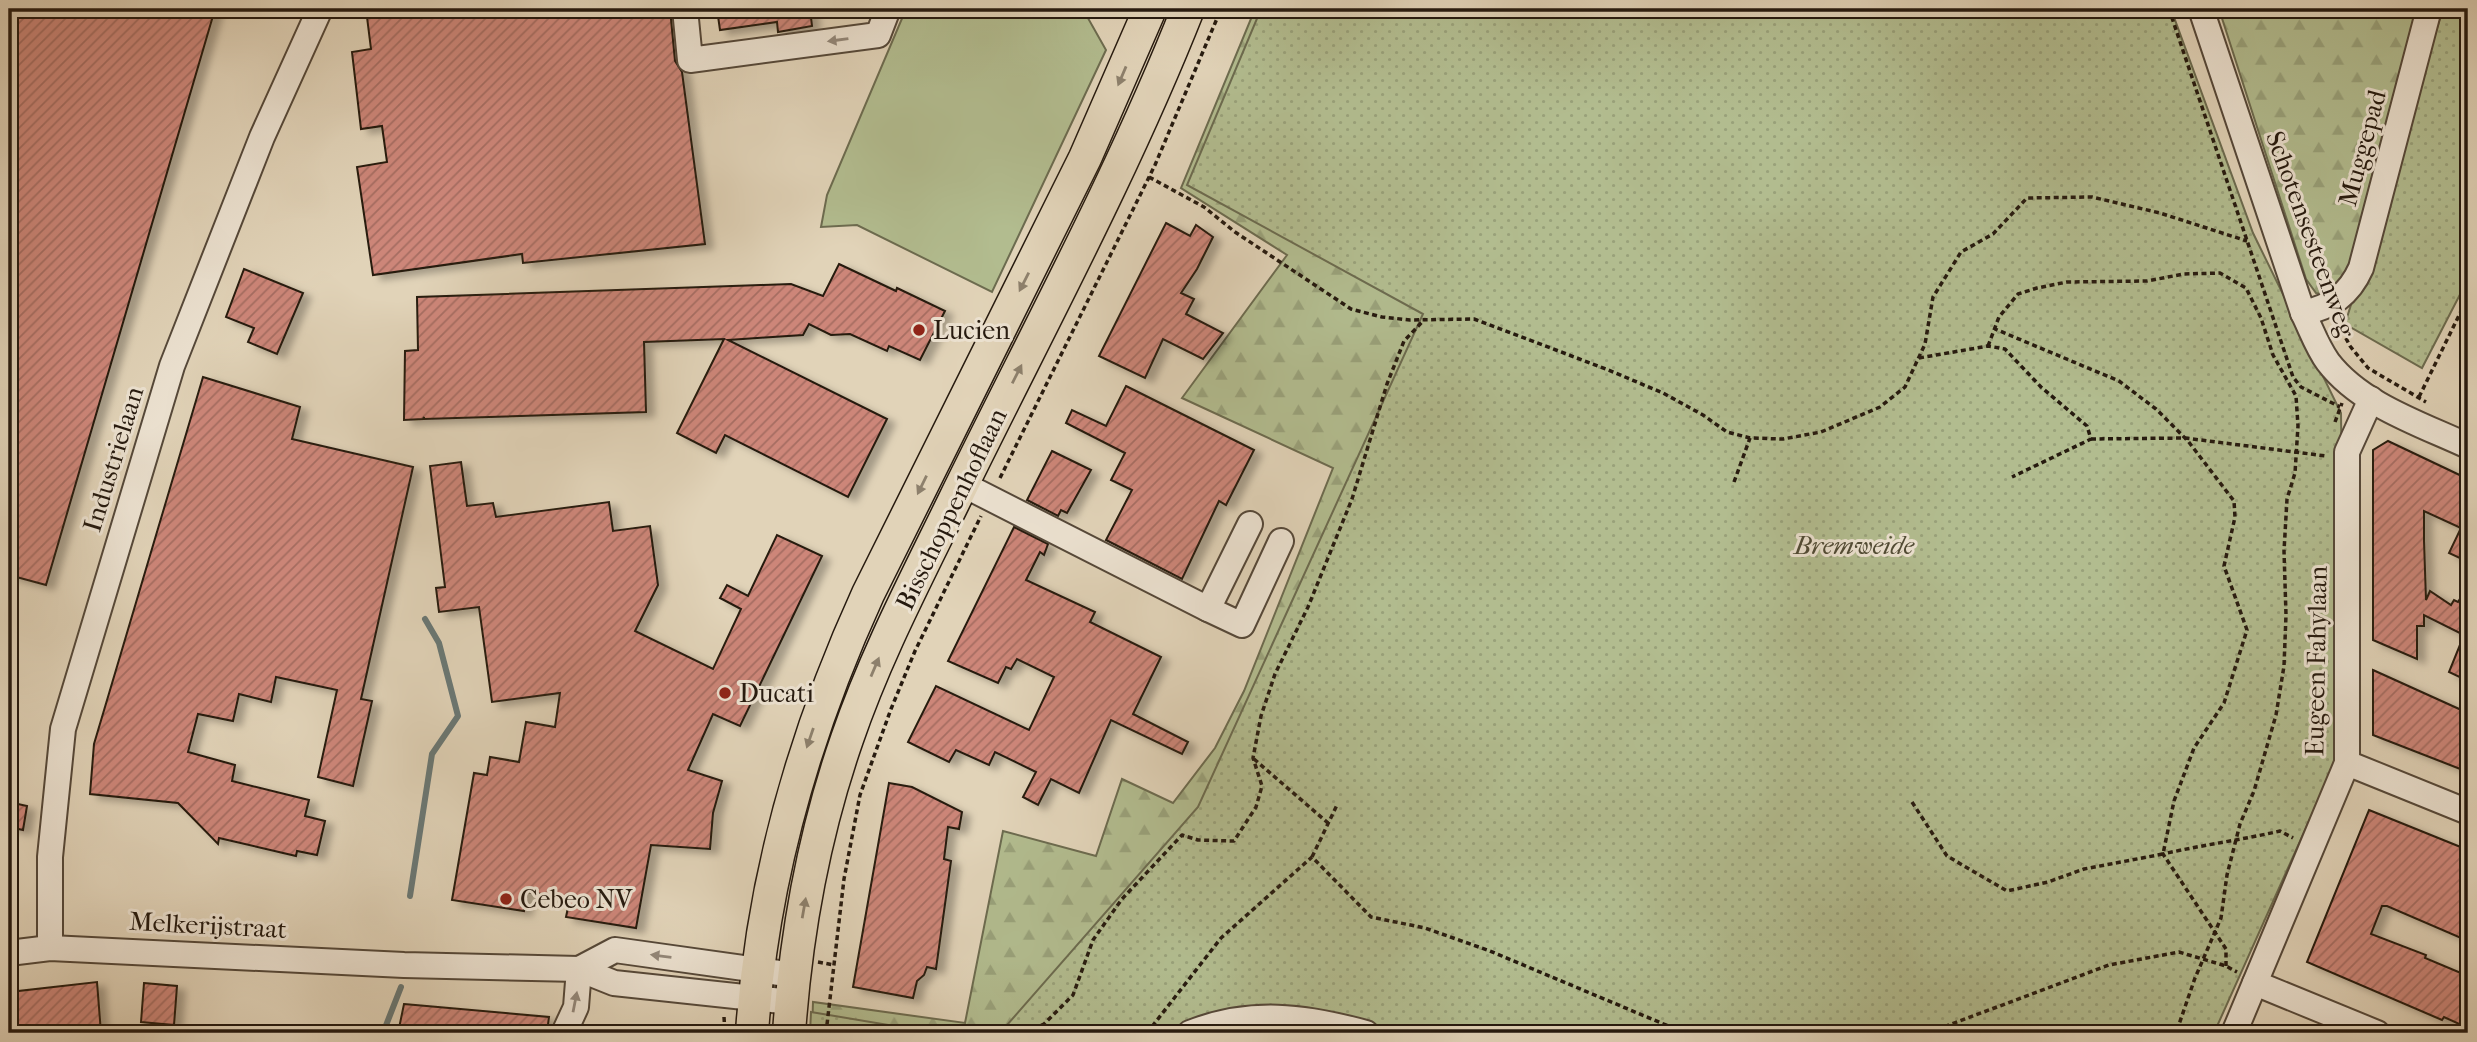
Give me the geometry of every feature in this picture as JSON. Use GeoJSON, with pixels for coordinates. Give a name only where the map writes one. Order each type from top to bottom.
{"type":"FeatureCollection","features":[{"type":"Feature","properties":{"kind":"main road","name":"Bisschoppenhoflaan"},"geometry":{"type":"LineString","coordinates":[[752,1033],[756,983],[773,872],[790,802],[838,661],[873,584],[1085,158],[1145,10]]}},
{"type":"Feature","properties":{"kind":"main road","name":"Bisschoppenhoflaan"},"geometry":{"type":"LineString","coordinates":[[789,1033],[811,872],[830,793],[847,738],[880,655],[1109,190],[1185,18]]}},
{"type":"Feature","properties":{"kind":"street","name":"Industrielaan"},"geometry":{"type":"LineString","coordinates":[[50,948],[50,857],[63,729],[172,366],[262,137],[320,9]]}},
{"type":"Feature","properties":{"kind":"street"},"geometry":{"type":"LineString","coordinates":[[685,9],[690,60],[878,35],[888,9]]}},
{"type":"Feature","properties":{"kind":"street","name":"Schotensesteenweg"},"geometry":{"type":"LineString","coordinates":[[2201,9],[2303,313],[2327,360],[2348,382],[2371,399],[2413,407],[2468,446]]}},
{"type":"Feature","properties":{"kind":"street","name":"Muggepad"},"geometry":{"type":"LineString","coordinates":[[2303,313],[2320,310],[2345,294],[2361,268],[2429,9]]}},
{"type":"Feature","properties":{"kind":"street"},"geometry":{"type":"LineString","coordinates":[[1145,10],[1185,18]]}},
{"type":"Feature","properties":{"kind":"street","name":"Eugeen Fahylaan"},"geometry":{"type":"LineString","coordinates":[[2234,1033],[2248,979],[2347,763],[2347,452],[2371,399]]}},
{"type":"Feature","properties":{"kind":"street"},"geometry":{"type":"LineString","coordinates":[[962,484],[1242,625],[1281,541]]}},
{"type":"Feature","properties":{"kind":"street"},"geometry":{"type":"LineString","coordinates":[[1208,609],[1250,524]]}},
{"type":"Feature","properties":{"kind":"street"},"geometry":{"type":"LineString","coordinates":[[2347,763],[2468,812]]}},
{"type":"Feature","properties":{"kind":"street","name":"Melkerijstraat"},"geometry":{"type":"LineString","coordinates":[[9,953],[50,948],[404,965],[579,969]]}},
{"type":"Feature","properties":{"kind":"street"},"geometry":{"type":"LineString","coordinates":[[579,969],[615,950],[793,989]]}},
{"type":"Feature","properties":{"kind":"street"},"geometry":{"type":"LineString","coordinates":[[579,969],[614,983],[756,983]]}},
{"type":"Feature","properties":{"kind":"street"},"geometry":{"type":"LineString","coordinates":[[564,1033],[576,1007],[579,969]]}},
{"type":"Feature","properties":{"kind":"street"},"geometry":{"type":"LineString","coordinates":[[2248,979],[2377,1033]]}},
{"type":"Feature","properties":{"kind":"street"},"geometry":{"type":"LineString","coordinates":[[1190,1033],[1239,1020],[1285,1017],[1325,1022],[1366,1033]]}},
{"type":"Feature","properties":{"kind":"path"},"geometry":{"type":"LineString","coordinates":[[2169,9],[2295,380],[2301,387],[2339,407]]}},
{"type":"Feature","properties":{"kind":"path"},"geometry":{"type":"LineString","coordinates":[[1149,177],[1204,207],[1235,232],[1351,309],[1382,317],[1474,319],[1664,393],[1727,432],[1750,438],[1783,439],[1821,432],[1880,407],[1905,387],[1925,344],[1933,297],[1961,252],[1993,234],[2027,198],[2092,197],[2160,213],[2246,241]]}},
{"type":"Feature","properties":{"kind":"path"},"geometry":{"type":"LineString","coordinates":[[1989,346],[1999,317],[2018,294],[2067,282],[2147,281],[2184,274],[2220,273],[2246,288],[2261,318],[2273,355],[2295,396],[2298,426],[2295,473],[2287,499],[2284,666],[2276,715],[2254,791],[2235,842],[2221,918],[2188,996],[2176,1033]]}},
{"type":"Feature","properties":{"kind":"path"},"geometry":{"type":"LineString","coordinates":[[2413,407],[2468,297]]}},
{"type":"Feature","properties":{"kind":"path"},"geometry":{"type":"LineString","coordinates":[[2333,303],[2338,323],[2350,346],[2368,368],[2413,407]]}},
{"type":"Feature","properties":{"kind":"path"},"geometry":{"type":"LineString","coordinates":[[1026,1033],[1044,1024],[1073,995],[1093,940],[1122,899],[1182,835],[1198,840],[1234,841],[1256,807],[1262,786],[1253,758],[1261,716],[1275,674],[1307,607],[1352,499],[1391,373],[1404,341],[1424,320]]}},
{"type":"Feature","properties":{"kind":"path"},"geometry":{"type":"LineString","coordinates":[[1994,329],[2119,381],[2156,409],[2185,438],[2234,501],[2235,517],[2224,566],[2247,630],[2224,703],[2194,748],[2174,801],[2163,854],[2226,948],[2226,966]]}},
{"type":"Feature","properties":{"kind":"path"},"geometry":{"type":"LineString","coordinates":[[1919,358],[1989,346],[2005,349],[2041,387],[2087,426],[2091,439]]}},
{"type":"Feature","properties":{"kind":"path"},"geometry":{"type":"LineString","coordinates":[[2290,385],[2295,380]]}},
{"type":"Feature","properties":{"kind":"path"},"geometry":{"type":"LineString","coordinates":[[2413,407],[2429,404]]}},
{"type":"Feature","properties":{"kind":"path"},"geometry":{"type":"LineString","coordinates":[[1734,482],[1750,438]]}},
{"type":"Feature","properties":{"kind":"path"},"geometry":{"type":"LineString","coordinates":[[2012,477],[2091,439],[2185,438],[2335,456]]}},
{"type":"Feature","properties":{"kind":"path"},"geometry":{"type":"LineString","coordinates":[[1253,758],[1328,822]]}},
{"type":"Feature","properties":{"kind":"path"},"geometry":{"type":"LineString","coordinates":[[1912,802],[1947,856],[2007,891],[2048,882],[2084,869],[2208,844],[2235,842],[2280,831],[2298,840]]}},
{"type":"Feature","properties":{"kind":"path"},"geometry":{"type":"LineString","coordinates":[[1147,1033],[1221,939],[1312,857],[1337,805]]}},
{"type":"Feature","properties":{"kind":"path"},"geometry":{"type":"LineString","coordinates":[[1312,857],[1371,917],[1425,928],[1490,951],[1685,1033]]}},
{"type":"Feature","properties":{"kind":"path"},"geometry":{"type":"LineString","coordinates":[[1920,1033],[1933,1031],[2109,965],[2179,952],[2226,966],[2248,979]]}},
{"type":"Feature","properties":{"kind":"path"},"geometry":{"type":"LineString","coordinates":[[827,1033],[834,965]]}},
{"type":"Feature","properties":{"kind":"green space"},"geometry":{"type":"Polygon","coordinates":[[[906,9],[1077,9],[1084,11],[1106,50],[992,292],[857,225],[821,227],[827,195],[906,9]]]}},
{"type":"Feature","properties":{"kind":"green space"},"geometry":{"type":"Polygon","coordinates":[[[1255,9],[1585,9],[1091,1033],[812,1033],[813,1002],[965,1023],[1003,831],[1096,856],[1122,779],[1173,803],[1215,748],[1244,691],[1333,468],[1182,398],[1287,255],[1181,188],[1255,9]]]}},
{"type":"Feature","properties":{"kind":"green space","name":"Bremweide"},"geometry":{"type":"Polygon","coordinates":[[[1261,9],[2171,9],[2253,233],[2341,413],[2345,741],[2214,1033],[1000,1033],[1198,807],[1423,314],[1187,185],[1261,9]]]}},
{"type":"Feature","properties":{"kind":"green space"},"geometry":{"type":"Polygon","coordinates":[[[2219,9],[2416,9],[2353,269],[2331,295],[2316,293],[2306,279],[2219,9]]]}},
{"type":"Feature","properties":{"kind":"green space"},"geometry":{"type":"Polygon","coordinates":[[[2443,9],[2468,9],[2468,279],[2422,368],[2345,324],[2443,9]]]}},
{"type":"Feature","properties":{"kind":"green space"},"geometry":{"type":"Polygon","coordinates":[[[811,1012],[936,1033],[810,1033],[811,1012]]]}},
{"type":"Feature","properties":{"kind":"building"},"geometry":{"type":"Polygon","coordinates":[[[9,9],[215,9],[46,585],[9,575],[9,9]]]}},
{"type":"Feature","properties":{"kind":"building"},"geometry":{"type":"Polygon","coordinates":[[[366,9],[670,9],[675,61],[682,72],[705,244],[523,263],[522,254],[373,275],[357,167],[387,162],[382,126],[361,129],[352,52],[371,49],[366,9]]]}},
{"type":"Feature","properties":{"kind":"building"},"geometry":{"type":"Polygon","coordinates":[[[717,9],[810,9],[812,26],[778,32],[777,22],[720,30],[717,9]]]}},
{"type":"Feature","properties":{"kind":"building"},"geometry":{"type":"Polygon","coordinates":[[[1166,223],[1190,236],[1196,225],[1213,237],[1181,293],[1194,299],[1186,314],[1223,333],[1203,359],[1163,339],[1145,378],[1099,356],[1166,223]]]}},
{"type":"Feature","properties":{"kind":"building"},"geometry":{"type":"Polygon","coordinates":[[[839,264],[945,311],[920,360],[889,346],[887,351],[850,334],[831,335],[809,324],[803,335],[728,340],[887,419],[848,497],[725,435],[716,453],[677,433],[724,339],[644,342],[646,412],[424,417],[404,420],[405,351],[418,350],[417,297],[791,284],[823,296],[839,264]]]}},
{"type":"Feature","properties":{"kind":"building"},"geometry":{"type":"Polygon","coordinates":[[[244,269],[303,293],[277,354],[248,342],[254,328],[226,317],[244,269]]]}},
{"type":"Feature","properties":{"kind":"building"},"geometry":{"type":"Polygon","coordinates":[[[203,377],[300,407],[292,439],[413,467],[361,699],[372,701],[353,786],[318,777],[337,690],[276,677],[271,702],[239,694],[233,721],[198,714],[188,752],[235,765],[232,781],[309,800],[305,816],[325,821],[317,855],[297,851],[296,856],[219,838],[218,844],[178,803],[90,794],[94,744],[203,377]]]}},
{"type":"Feature","properties":{"kind":"building"},"geometry":{"type":"Polygon","coordinates":[[[1126,386],[1254,450],[1226,505],[1219,501],[1182,579],[1106,540],[1132,490],[1111,480],[1125,453],[1066,423],[1072,410],[1106,426],[1126,386]]]}},
{"type":"Feature","properties":{"kind":"building"},"geometry":{"type":"Polygon","coordinates":[[[2388,441],[2468,479],[2468,549],[2464,560],[2449,553],[2461,528],[2424,511],[2424,541],[2426,600],[2430,591],[2451,605],[2454,600],[2458,602],[2468,586],[2468,681],[2449,672],[2464,635],[2424,615],[2424,626],[2417,626],[2417,659],[2373,640],[2373,450],[2388,441]]]}},
{"type":"Feature","properties":{"kind":"building"},"geometry":{"type":"Polygon","coordinates":[[[1052,451],[1091,470],[1067,513],[1061,510],[1058,516],[1027,500],[1052,451]]]}},
{"type":"Feature","properties":{"kind":"building"},"geometry":{"type":"Polygon","coordinates":[[[461,462],[467,506],[493,503],[496,517],[609,502],[613,531],[650,526],[658,585],[635,631],[713,669],[741,609],[720,598],[727,585],[748,596],[777,535],[822,556],[740,726],[713,714],[688,770],[722,781],[713,813],[710,849],[651,845],[636,928],[566,917],[570,898],[527,892],[524,911],[452,900],[474,773],[487,775],[490,757],[519,762],[526,722],[555,727],[560,693],[492,702],[479,607],[439,612],[436,588],[445,587],[430,466],[461,462]]]}},
{"type":"Feature","properties":{"kind":"building"},"geometry":{"type":"Polygon","coordinates":[[[1014,527],[1048,544],[1044,555],[1040,552],[1026,580],[1095,612],[1090,622],[1161,657],[1133,714],[1188,742],[1182,754],[1111,720],[1079,793],[1051,779],[1038,805],[1023,797],[1036,772],[995,752],[989,765],[956,750],[949,762],[908,742],[936,686],[1029,730],[1054,677],[1017,659],[1011,669],[1006,667],[998,683],[948,661],[1014,527]]]}},
{"type":"Feature","properties":{"kind":"building"},"geometry":{"type":"Polygon","coordinates":[[[2373,670],[2468,713],[2468,772],[2373,735],[2373,670]]]}},
{"type":"Feature","properties":{"kind":"building"},"geometry":{"type":"Polygon","coordinates":[[[889,783],[912,787],[962,812],[959,829],[948,827],[944,859],[951,861],[936,969],[927,967],[924,975],[917,981],[913,998],[853,987],[889,783]]]}},
{"type":"Feature","properties":{"kind":"building"},"geometry":{"type":"Polygon","coordinates":[[[9,802],[27,806],[23,830],[9,827],[9,802]]]}},
{"type":"Feature","properties":{"kind":"building"},"geometry":{"type":"Polygon","coordinates":[[[2369,810],[2468,850],[2468,941],[2387,906],[2382,906],[2371,934],[2426,955],[2425,958],[2468,976],[2468,1028],[2444,1017],[2442,1020],[2307,962],[2369,810]]]}},
{"type":"Feature","properties":{"kind":"building"},"geometry":{"type":"Polygon","coordinates":[[[97,982],[101,1033],[14,1033],[10,992],[97,982]]]}},
{"type":"Feature","properties":{"kind":"building"},"geometry":{"type":"Polygon","coordinates":[[[144,983],[177,986],[174,1025],[141,1022],[144,983]]]}},
{"type":"Feature","properties":{"kind":"building"},"geometry":{"type":"Polygon","coordinates":[[[404,1004],[549,1017],[547,1032],[521,1030],[521,1033],[398,1033],[404,1004]]]}},
{"type":"Feature","properties":{"kind":"waterway"},"geometry":{"type":"LineString","coordinates":[[410,896],[432,754],[458,716],[439,643],[425,619]]}},
{"type":"Feature","properties":{"kind":"waterway"},"geometry":{"type":"LineString","coordinates":[[383,1033],[401,987]]}},
{"type":"Feature","properties":{"kind":"place","name":"Lucien"},"geometry":{"type":"Point","coordinates":[919,330]}},
{"type":"Feature","properties":{"kind":"place","name":"Ducati"},"geometry":{"type":"Point","coordinates":[725,693]}},
{"type":"Feature","properties":{"kind":"place","name":"Cebeo NV"},"geometry":{"type":"Point","coordinates":[506,899]}}]}
